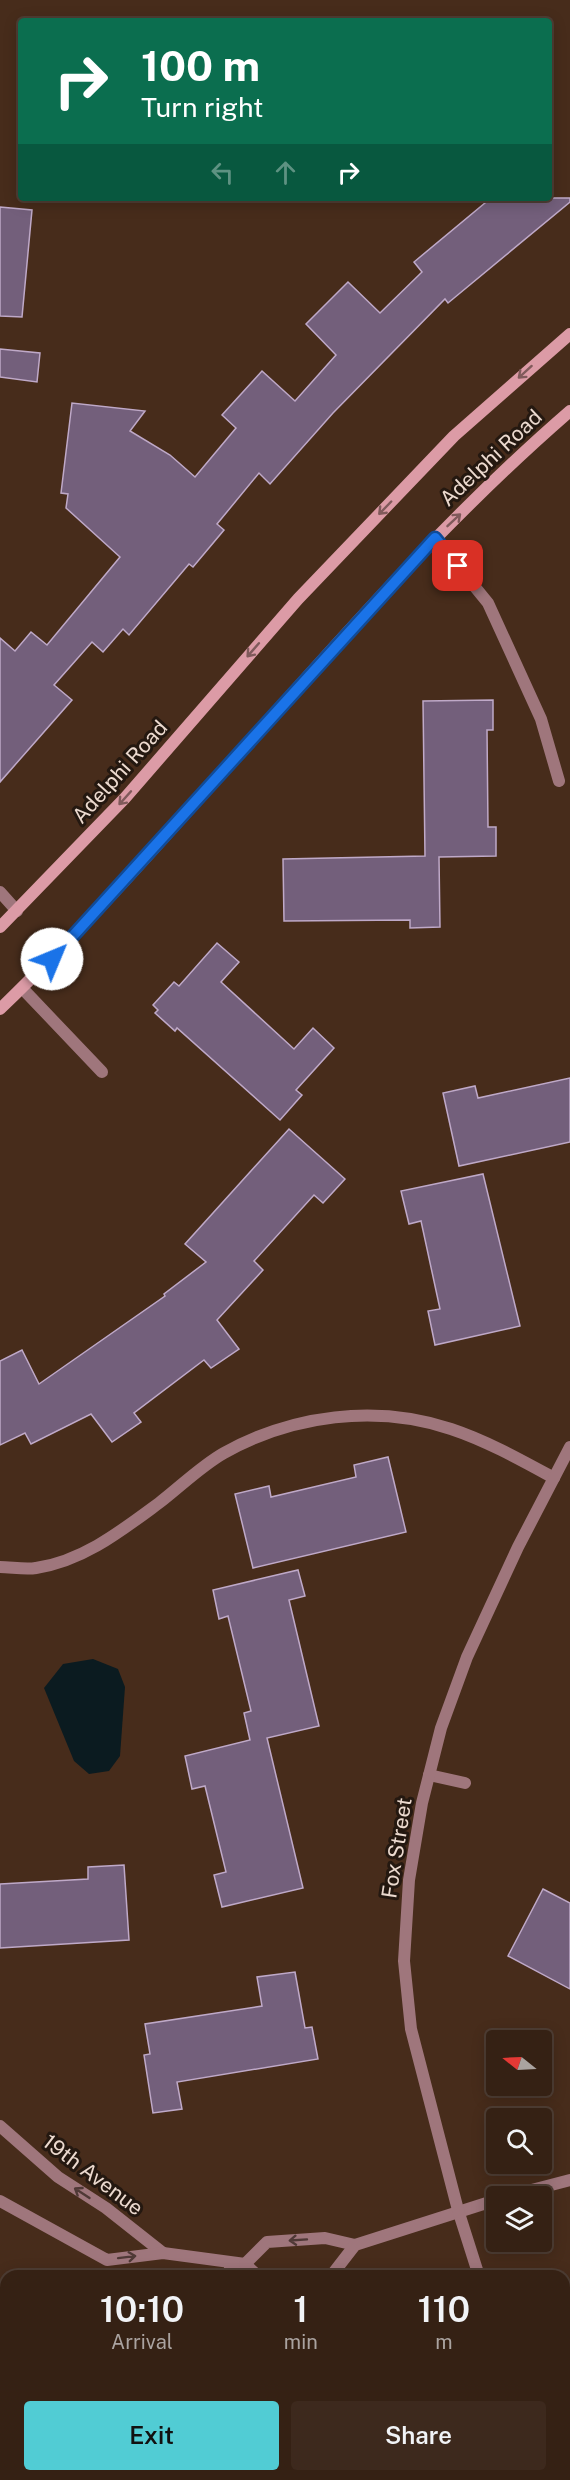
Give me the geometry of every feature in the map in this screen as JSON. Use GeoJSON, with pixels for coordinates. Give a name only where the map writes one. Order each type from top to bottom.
{"type":"FeatureCollection","features":[{"type":"Feature","properties":{"kind":"main road","name":"Adelphi Road"},"geometry":{"type":"LineString","coordinates":[[0,927],[125,798],[306,590],[454,436],[570,334]]}},
{"type":"Feature","properties":{"kind":"main road","name":"Adelphi Road"},"geometry":{"type":"LineString","coordinates":[[0,1009],[67,945],[435,538],[570,411]]}},
{"type":"Feature","properties":{"kind":"street"},"geometry":{"type":"LineString","coordinates":[[435,538],[488,603],[542,719],[559,781]]}},
{"type":"Feature","properties":{"kind":"street"},"geometry":{"type":"LineString","coordinates":[[0,892],[17,911]]}},
{"type":"Feature","properties":{"kind":"street"},"geometry":{"type":"LineString","coordinates":[[22,988],[102,1072]]}},
{"type":"Feature","properties":{"kind":"street"},"geometry":{"type":"LineString","coordinates":[[0,1567],[35,1569],[84,1554],[140,1517],[222,1454],[279,1428],[341,1415],[413,1420],[450,1429],[497,1448],[554,1478]]}},
{"type":"Feature","properties":{"kind":"street","name":"Fox Street"},"geometry":{"type":"LineString","coordinates":[[477,2270],[458,2210],[411,2030],[404,1961],[409,1880],[429,1775],[441,1728],[466,1657],[518,1547],[570,1447]]}},
{"type":"Feature","properties":{"kind":"street"},"geometry":{"type":"LineString","coordinates":[[429,1775],[465,1783]]}},
{"type":"Feature","properties":{"kind":"street","name":"19th Avenue"},"geometry":{"type":"LineString","coordinates":[[0,2126],[58,2177],[106,2208],[163,2253]]}},
{"type":"Feature","properties":{"kind":"street"},"geometry":{"type":"LineString","coordinates":[[548,2186],[570,2180]]}},
{"type":"Feature","properties":{"kind":"street","name":"19th Avenue"},"geometry":{"type":"LineString","coordinates":[[0,2201],[107,2260],[163,2253],[230,2270],[245,2264]]}},
{"type":"Feature","properties":{"kind":"street"},"geometry":{"type":"LineString","coordinates":[[252,2270],[245,2264],[267,2242],[325,2238],[355,2245],[486,2203]]}},
{"type":"Feature","properties":{"kind":"street"},"geometry":{"type":"LineString","coordinates":[[336,2270],[355,2245]]}},
{"type":"Feature","properties":{"kind":"shaded area"},"geometry":{"type":"Polygon","coordinates":[[[93,1659],[118,1669],[125,1687],[120,1756],[109,1771],[89,1774],[74,1761],[44,1688],[63,1664],[93,1659]]]}},
{"type":"Feature","properties":{"kind":"building"},"geometry":{"type":"Polygon","coordinates":[[[552,198],[570,198],[570,202],[448,303],[445,299],[333,413],[270,484],[259,473],[217,524],[224,530],[193,567],[189,564],[129,635],[123,629],[103,652],[92,642],[54,685],[72,700],[0,782],[0,638],[15,651],[31,632],[47,645],[120,557],[66,508],[68,494],[61,493],[72,403],[145,411],[130,431],[170,455],[195,477],[236,428],[222,415],[262,371],[295,401],[336,355],[306,324],[348,282],[380,313],[422,272],[414,262],[487,201],[552,201],[552,198]]]}},
{"type":"Feature","properties":{"kind":"building"},"geometry":{"type":"Polygon","coordinates":[[[0,207],[32,210],[22,317],[0,316],[0,207]]]}},
{"type":"Feature","properties":{"kind":"building"},"geometry":{"type":"Polygon","coordinates":[[[0,349],[40,353],[37,382],[0,377],[0,349]]]}},
{"type":"Feature","properties":{"kind":"building"},"geometry":{"type":"Polygon","coordinates":[[[493,700],[493,730],[487,730],[488,827],[496,827],[496,856],[439,857],[440,927],[410,928],[410,920],[284,921],[283,859],[425,856],[423,701],[493,700]]]}},
{"type":"Feature","properties":{"kind":"building"},"geometry":{"type":"Polygon","coordinates":[[[217,943],[239,962],[221,982],[294,1049],[313,1028],[334,1048],[296,1090],[302,1095],[280,1120],[177,1028],[175,1031],[155,1013],[158,1010],[153,1005],[174,982],[179,986],[217,943]]]}},
{"type":"Feature","properties":{"kind":"building"},"geometry":{"type":"Polygon","coordinates":[[[570,1078],[570,1142],[459,1166],[443,1093],[475,1086],[478,1098],[570,1078]]]}},
{"type":"Feature","properties":{"kind":"building"},"geometry":{"type":"Polygon","coordinates":[[[289,1129],[345,1179],[323,1203],[314,1195],[254,1261],[263,1270],[217,1320],[239,1349],[211,1368],[204,1360],[134,1413],[141,1422],[112,1442],[91,1414],[31,1444],[25,1433],[0,1445],[0,1361],[22,1350],[39,1384],[165,1296],[164,1294],[206,1262],[185,1244],[289,1129]]]}},
{"type":"Feature","properties":{"kind":"building"},"geometry":{"type":"Polygon","coordinates":[[[483,1174],[520,1326],[435,1345],[428,1311],[440,1309],[421,1221],[409,1224],[401,1191],[483,1174]]]}},
{"type":"Feature","properties":{"kind":"building"},"geometry":{"type":"Polygon","coordinates":[[[388,1457],[406,1532],[253,1568],[235,1494],[269,1486],[271,1497],[356,1477],[354,1465],[388,1457]]]}},
{"type":"Feature","properties":{"kind":"building"},"geometry":{"type":"Polygon","coordinates":[[[298,1570],[305,1596],[289,1600],[319,1726],[267,1738],[303,1888],[222,1907],[214,1875],[226,1872],[205,1786],[192,1789],[185,1756],[250,1740],[244,1713],[251,1711],[228,1616],[219,1619],[213,1590],[298,1570]]]}},
{"type":"Feature","properties":{"kind":"building"},"geometry":{"type":"Polygon","coordinates":[[[124,1865],[129,1940],[0,1948],[0,1884],[88,1879],[88,1867],[124,1865]]]}},
{"type":"Feature","properties":{"kind":"building"},"geometry":{"type":"Polygon","coordinates":[[[543,1889],[570,1903],[570,1989],[508,1956],[543,1889]]]}},
{"type":"Feature","properties":{"kind":"building"},"geometry":{"type":"Polygon","coordinates":[[[295,1972],[305,2028],[312,2027],[318,2059],[177,2082],[182,2109],[153,2113],[144,2055],[150,2054],[145,2024],[262,2006],[257,1977],[295,1972]]]}},
{"type":"Feature","properties":{"kind":"route"},"geometry":{"type":"LineString","coordinates":[[52,959],[435,538],[458,566]]}}]}
